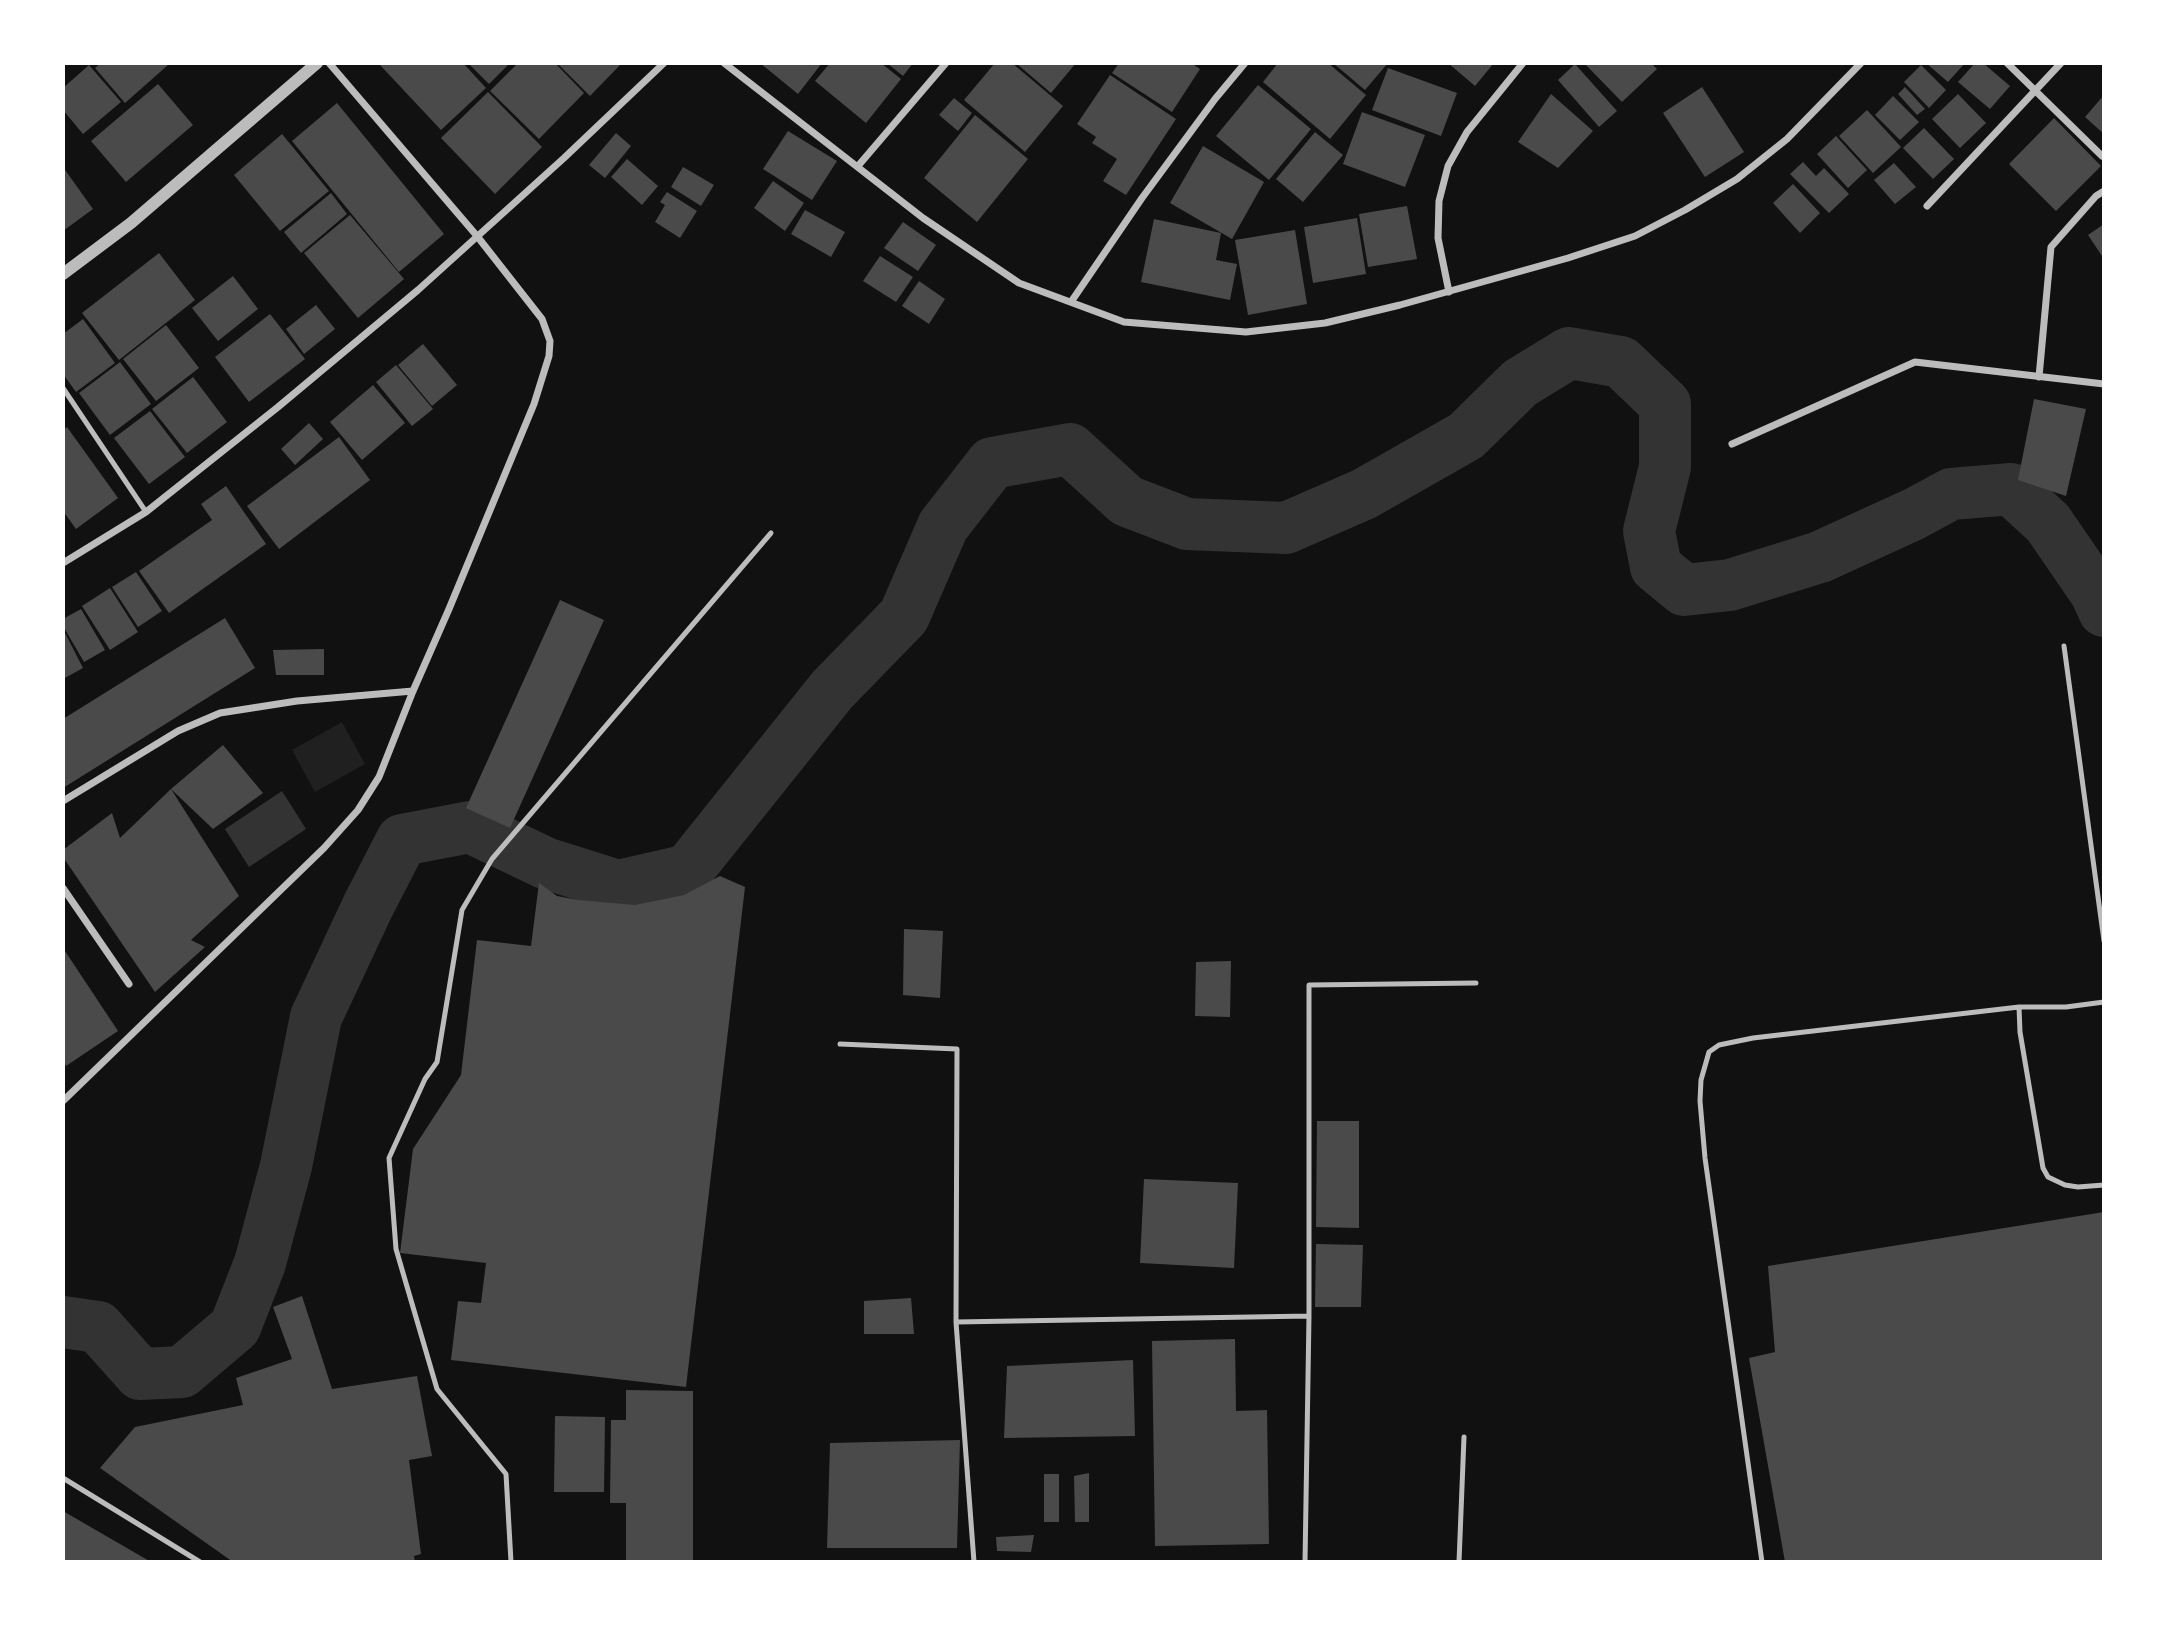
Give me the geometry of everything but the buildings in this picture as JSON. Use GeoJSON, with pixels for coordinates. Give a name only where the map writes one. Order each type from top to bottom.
{"type":"FeatureCollection","features":[{"type":"Feature","properties":{"kind":"street"},"geometry":{"type":"LineString","coordinates":[[63,274],[131,223],[317,63]]}},
{"type":"Feature","properties":{"kind":"street"},"geometry":{"type":"LineString","coordinates":[[63,1101],[324,848],[358,810],[379,777],[534,404],[549,356],[551,341],[542,319],[477,236],[329,63]]}},
{"type":"Feature","properties":{"kind":"street"},"geometry":{"type":"LineString","coordinates":[[63,563],[146,512],[386,317],[605,120],[664,63]]}},
{"type":"Feature","properties":{"kind":"street"},"geometry":{"type":"LineString","coordinates":[[724,63],[923,218],[1019,283],[1124,321],[1246,332],[1325,323],[1448,292],[1622,240],[1685,210],[1737,180],[1787,139],[1861,63]]}},
{"type":"Feature","properties":{"kind":"street"},"geometry":{"type":"LineString","coordinates":[[858,166],[946,63]]}},
{"type":"Feature","properties":{"kind":"street"},"geometry":{"type":"LineString","coordinates":[[1071,302],[1142,198],[1245,63]]}},
{"type":"Feature","properties":{"kind":"street"},"geometry":{"type":"LineString","coordinates":[[1448,292],[1438,238],[1439,201],[1448,166],[1467,132],[1523,63]]}},
{"type":"Feature","properties":{"kind":"street"},"geometry":{"type":"LineString","coordinates":[[2007,63],[2102,156]]}},
{"type":"Feature","properties":{"kind":"street"},"geometry":{"type":"LineString","coordinates":[[1927,206],[2061,63]]}},
{"type":"Feature","properties":{"kind":"street"},"geometry":{"type":"LineString","coordinates":[[2039,377],[2051,247],[2096,196],[2104,191]]}},
{"type":"Feature","properties":{"kind":"street"},"geometry":{"type":"LineString","coordinates":[[1732,444],[1915,362],[2104,384]]}},
{"type":"Feature","properties":{"kind":"street"},"geometry":{"type":"LineString","coordinates":[[63,801],[178,732],[220,713],[284,703],[413,691]]}},
{"type":"Feature","properties":{"kind":"street"},"geometry":{"type":"LineString","coordinates":[[63,888],[129,984]]}},
{"type":"Feature","properties":{"kind":"lane"},"geometry":{"type":"LineString","coordinates":[[63,388],[146,512]]}},
{"type":"Feature","properties":{"kind":"lane"},"geometry":{"type":"LineString","coordinates":[[511,1562],[506,1474],[437,1389],[396,1249],[388,1158],[425,1079],[437,1062],[462,910],[492,859],[771,533]]}},
{"type":"Feature","properties":{"kind":"lane"},"geometry":{"type":"LineString","coordinates":[[2064,646],[2104,941]]}},
{"type":"Feature","properties":{"kind":"lane"},"geometry":{"type":"LineString","coordinates":[[1305,1562],[1309,1316],[1309,985],[1476,983]]}},
{"type":"Feature","properties":{"kind":"lane"},"geometry":{"type":"LineString","coordinates":[[1762,1562],[1705,1158],[1700,1101],[1701,1080],[1709,1052],[1719,1045],[1753,1038],[2019,1007],[2066,1007],[2104,1002]]}},
{"type":"Feature","properties":{"kind":"lane"},"geometry":{"type":"LineString","coordinates":[[2019,1007],[2020,1032],[2043,1168],[2048,1177],[2065,1185],[2104,1185]]}},
{"type":"Feature","properties":{"kind":"lane"},"geometry":{"type":"LineString","coordinates":[[840,1044],[957,1049],[956,1322],[974,1562]]}},
{"type":"Feature","properties":{"kind":"lane"},"geometry":{"type":"LineString","coordinates":[[956,1322],[1309,1316]]}},
{"type":"Feature","properties":{"kind":"lane"},"geometry":{"type":"LineString","coordinates":[[1459,1562],[1464,1437]]}},
{"type":"Feature","properties":{"kind":"lane"},"geometry":{"type":"LineString","coordinates":[[63,1478],[200,1562]]}},
{"type":"Feature","properties":{"kind":"shaded area"},"geometry":{"type":"Polygon","coordinates":[[[342,722],[365,764],[315,792],[292,750],[342,722]]]}},
{"type":"Feature","properties":{"kind":"shaded area"},"geometry":{"type":"Polygon","coordinates":[[[282,791],[306,829],[249,867],[225,829],[282,791]]]}},
{"type":"Feature","properties":{"kind":"waterway"},"geometry":{"type":"LineString","coordinates":[[63,1322],[98,1327],[140,1374],[182,1372],[235,1327],[260,1263],[286,1166],[316,1017],[402,840],[470,827],[545,863],[618,886],[688,870],[832,690],[904,616],[943,526],[992,463],[1070,449],[1127,501],[1187,524],[1286,528],[1364,494],[1466,436],[1520,383],[1569,353],[1621,362],[1665,404],[1665,467],[1649,531],[1656,567],[1684,590],[1730,585],[1820,557],[1951,494],[2011,489],[2048,523],[2096,593],[2104,611]]}}]}
